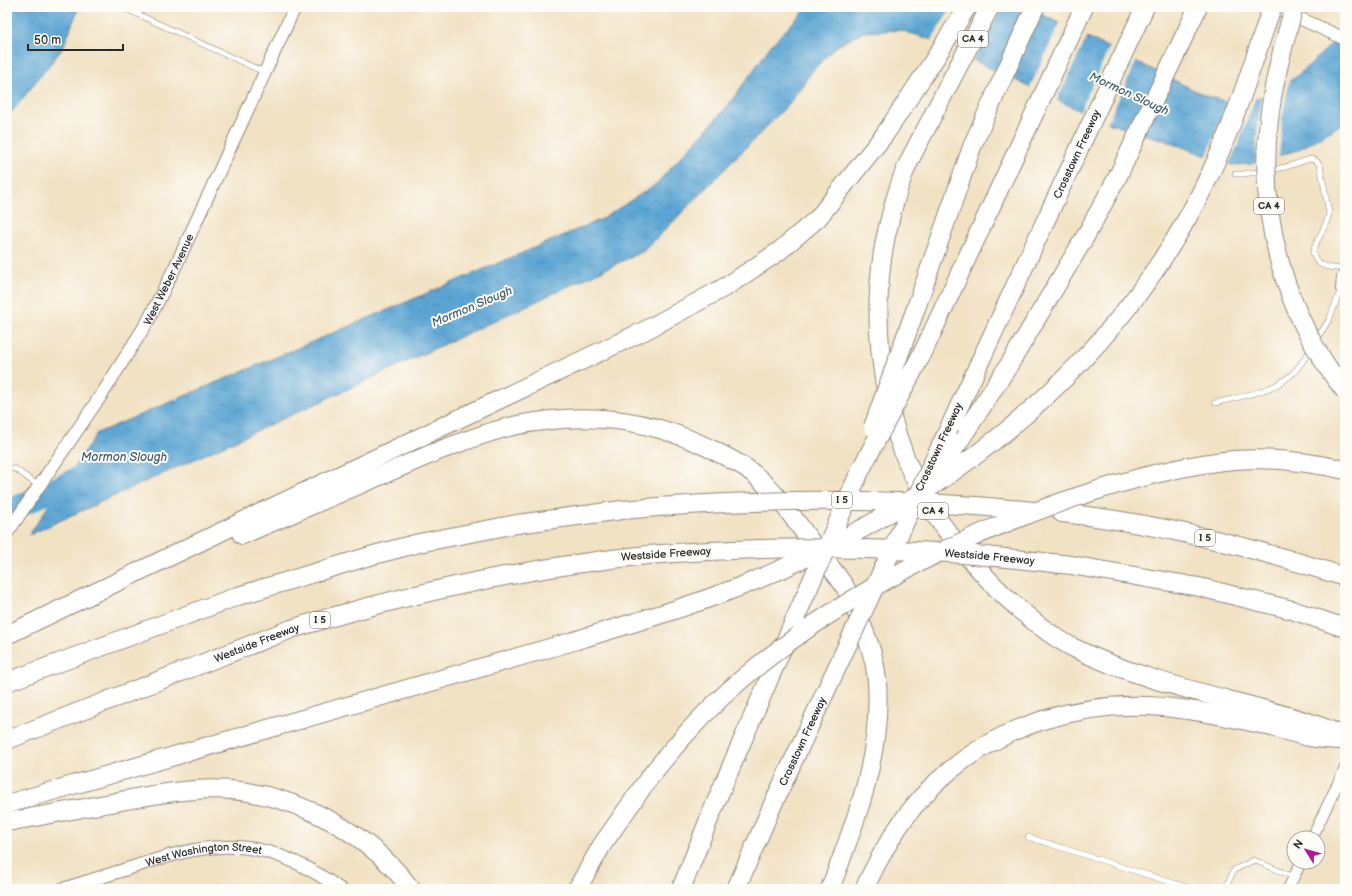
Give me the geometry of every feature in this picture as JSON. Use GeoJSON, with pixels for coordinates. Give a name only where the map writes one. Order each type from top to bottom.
{"type":"FeatureCollection","features":[{"type":"Feature","properties":{"kind":"highway"},"geometry":{"type":"LineString","coordinates":[[7,635],[646,330],[727,286],[778,252],[818,218],[885,134],[967,7]]}},
{"type":"Feature","properties":{"kind":"highway","name":"CA 4"},"geometry":{"type":"LineString","coordinates":[[990,7],[955,71],[907,168],[890,218],[884,247],[880,284],[880,339],[883,371],[890,410],[902,450],[911,471],[928,505],[953,539],[992,584],[1015,606],[1070,645],[1104,662],[1141,676],[1313,724],[1325,734],[1345,736]]}},
{"type":"Feature","properties":{"kind":"highway"},"geometry":{"type":"LineString","coordinates":[[861,469],[874,423],[973,144],[1035,7]]}},
{"type":"Feature","properties":{"kind":"highway"},"geometry":{"type":"LineString","coordinates":[[680,889],[718,797],[861,469],[924,350],[1084,7]]}},
{"type":"Feature","properties":{"kind":"highway","name":"Crosstown Freeway"},"geometry":{"type":"LineString","coordinates":[[736,889],[773,804],[1145,7]]}},
{"type":"Feature","properties":{"kind":"highway"},"geometry":{"type":"LineString","coordinates":[[898,536],[1009,365],[1057,285],[1102,205],[1136,138],[1198,7]]}},
{"type":"Feature","properties":{"kind":"highway"},"geometry":{"type":"LineString","coordinates":[[7,804],[677,610],[755,581],[832,544],[890,512],[971,458],[1040,402],[1084,360],[1109,332],[1137,296],[1174,241],[1200,194],[1225,140],[1239,105],[1273,7]]}},
{"type":"Feature","properties":{"kind":"highway","name":"CA 4"},"geometry":{"type":"LineString","coordinates":[[1294,7],[1272,95],[1268,120],[1266,171],[1268,203],[1276,248],[1291,296],[1313,343],[1326,365],[1345,391]]}},
{"type":"Feature","properties":{"kind":"highway"},"geometry":{"type":"LineString","coordinates":[[138,573],[158,572],[276,520],[438,452],[469,440],[511,427],[546,420],[599,418],[623,420],[670,432],[695,442],[746,468],[760,480],[786,508],[845,588],[868,639],[874,657],[877,680],[875,740],[862,801],[830,889]]}},
{"type":"Feature","properties":{"kind":"highway"},"geometry":{"type":"LineString","coordinates":[[577,889],[602,845],[649,778],[673,747],[699,719],[741,680],[781,648],[822,619],[862,594],[924,560],[973,537],[1048,507],[1158,473],[1200,464],[1236,460],[1279,460],[1303,462],[1345,470]]}},
{"type":"Feature","properties":{"kind":"highway","name":"I 5"},"geometry":{"type":"LineString","coordinates":[[7,682],[238,596],[370,556],[419,543],[510,525],[622,510],[732,502],[843,500],[953,504],[1062,513],[1178,532],[1240,546],[1292,560],[1345,577]]}},
{"type":"Feature","properties":{"kind":"highway","name":"Westside Freeway"},"geometry":{"type":"LineString","coordinates":[[7,740],[291,629],[337,615],[441,588],[554,567],[648,555],[755,549],[862,548],[967,554],[1071,565],[1199,587],[1292,610],[1345,628]]}},
{"type":"Feature","properties":{"kind":"highway"},"geometry":{"type":"LineString","coordinates":[[864,889],[882,852],[897,829],[922,797],[944,776],[964,760],[996,740],[1022,727],[1055,716],[1101,707],[1143,705],[1187,709],[1257,723],[1310,738],[1325,734],[1345,741]]}},
{"type":"Feature","properties":{"kind":"highway"},"geometry":{"type":"LineString","coordinates":[[7,822],[148,796],[195,790],[240,791],[287,801],[332,821],[370,846],[403,878],[411,889]]}},
{"type":"Feature","properties":{"kind":"street","name":"West Weber Avenue"},"geometry":{"type":"LineString","coordinates":[[7,533],[104,391],[148,321],[295,7]]}},
{"type":"Feature","properties":{"kind":"street"},"geometry":{"type":"LineString","coordinates":[[1273,7],[1345,39]]}},
{"type":"Feature","properties":{"kind":"street"},"geometry":{"type":"LineString","coordinates":[[1343,290],[1342,277],[1345,270]]}},
{"type":"Feature","properties":{"kind":"street"},"geometry":{"type":"LineString","coordinates":[[1316,830],[1345,768]]}},
{"type":"Feature","properties":{"kind":"street","name":"West Washington Street"},"geometry":{"type":"LineString","coordinates":[[63,889],[164,856],[214,847],[255,849],[291,859],[325,878],[340,889]]}},
{"type":"Feature","properties":{"kind":"street"},"geometry":{"type":"LineString","coordinates":[[1288,889],[1297,870]]}},
{"type":"Feature","properties":{"kind":"lane"},"geometry":{"type":"LineString","coordinates":[[122,7],[265,72]]}},
{"type":"Feature","properties":{"kind":"lane"},"geometry":{"type":"LineString","coordinates":[[1235,174],[1244,174],[1286,167],[1310,159],[1314,159],[1318,162],[1320,164],[1329,213],[1328,220],[1313,250],[1314,256],[1322,265],[1345,270]]}},
{"type":"Feature","properties":{"kind":"lane"},"geometry":{"type":"LineString","coordinates":[[1215,403],[1264,391],[1284,380],[1296,371],[1329,320],[1343,290]]}},
{"type":"Feature","properties":{"kind":"lane"},"geometry":{"type":"LineString","coordinates":[[7,471],[14,468],[40,486]]}},
{"type":"Feature","properties":{"kind":"lane"},"geometry":{"type":"LineString","coordinates":[[1028,837],[1192,889]]}},
{"type":"Feature","properties":{"kind":"lane"},"geometry":{"type":"LineString","coordinates":[[1225,889],[1234,870],[1254,860],[1294,877]]}},
{"type":"Feature","properties":{"kind":"water"},"geometry":{"type":"Polygon","coordinates":[[[7,7],[79,7],[63,48],[7,118],[7,7]]]}},
{"type":"Feature","properties":{"kind":"water","name":"Mormon Slough"},"geometry":{"type":"Polygon","coordinates":[[[810,7],[1027,7],[1204,95],[1228,102],[1261,97],[1296,77],[1345,30],[1345,121],[1298,150],[1251,164],[1232,165],[1160,139],[1111,124],[1076,109],[929,39],[900,30],[863,32],[837,46],[814,69],[788,105],[644,251],[359,384],[29,535],[97,433],[602,219],[655,185],[727,107],[772,44],[800,15],[810,7]]]}},
{"type":"Feature","properties":{"kind":"pier"},"geometry":{"type":"Polygon","coordinates":[[[952,7],[1002,7],[972,62],[930,42],[952,7]]]}},
{"type":"Feature","properties":{"kind":"pier"},"geometry":{"type":"Polygon","coordinates":[[[1061,21],[1088,35],[1056,102],[1029,89],[1061,21]]]}},
{"type":"Feature","properties":{"kind":"pier"},"geometry":{"type":"Polygon","coordinates":[[[1110,46],[1137,59],[1107,124],[1079,113],[1110,46]]]}},
{"type":"Feature","properties":{"kind":"pier"},"geometry":{"type":"Polygon","coordinates":[[[1290,78],[1282,118],[1279,158],[1256,165],[1257,134],[1262,94],[1290,78]]]}},
{"type":"Feature","properties":{"kind":"pier"},"geometry":{"type":"Polygon","coordinates":[[[1256,96],[1239,142],[1228,166],[1206,158],[1229,100],[1256,96]]]}},
{"type":"Feature","properties":{"kind":"waterway","name":"Mormon Slough"},"geometry":{"type":"LineString","coordinates":[[7,512],[92,471]]}}]}
